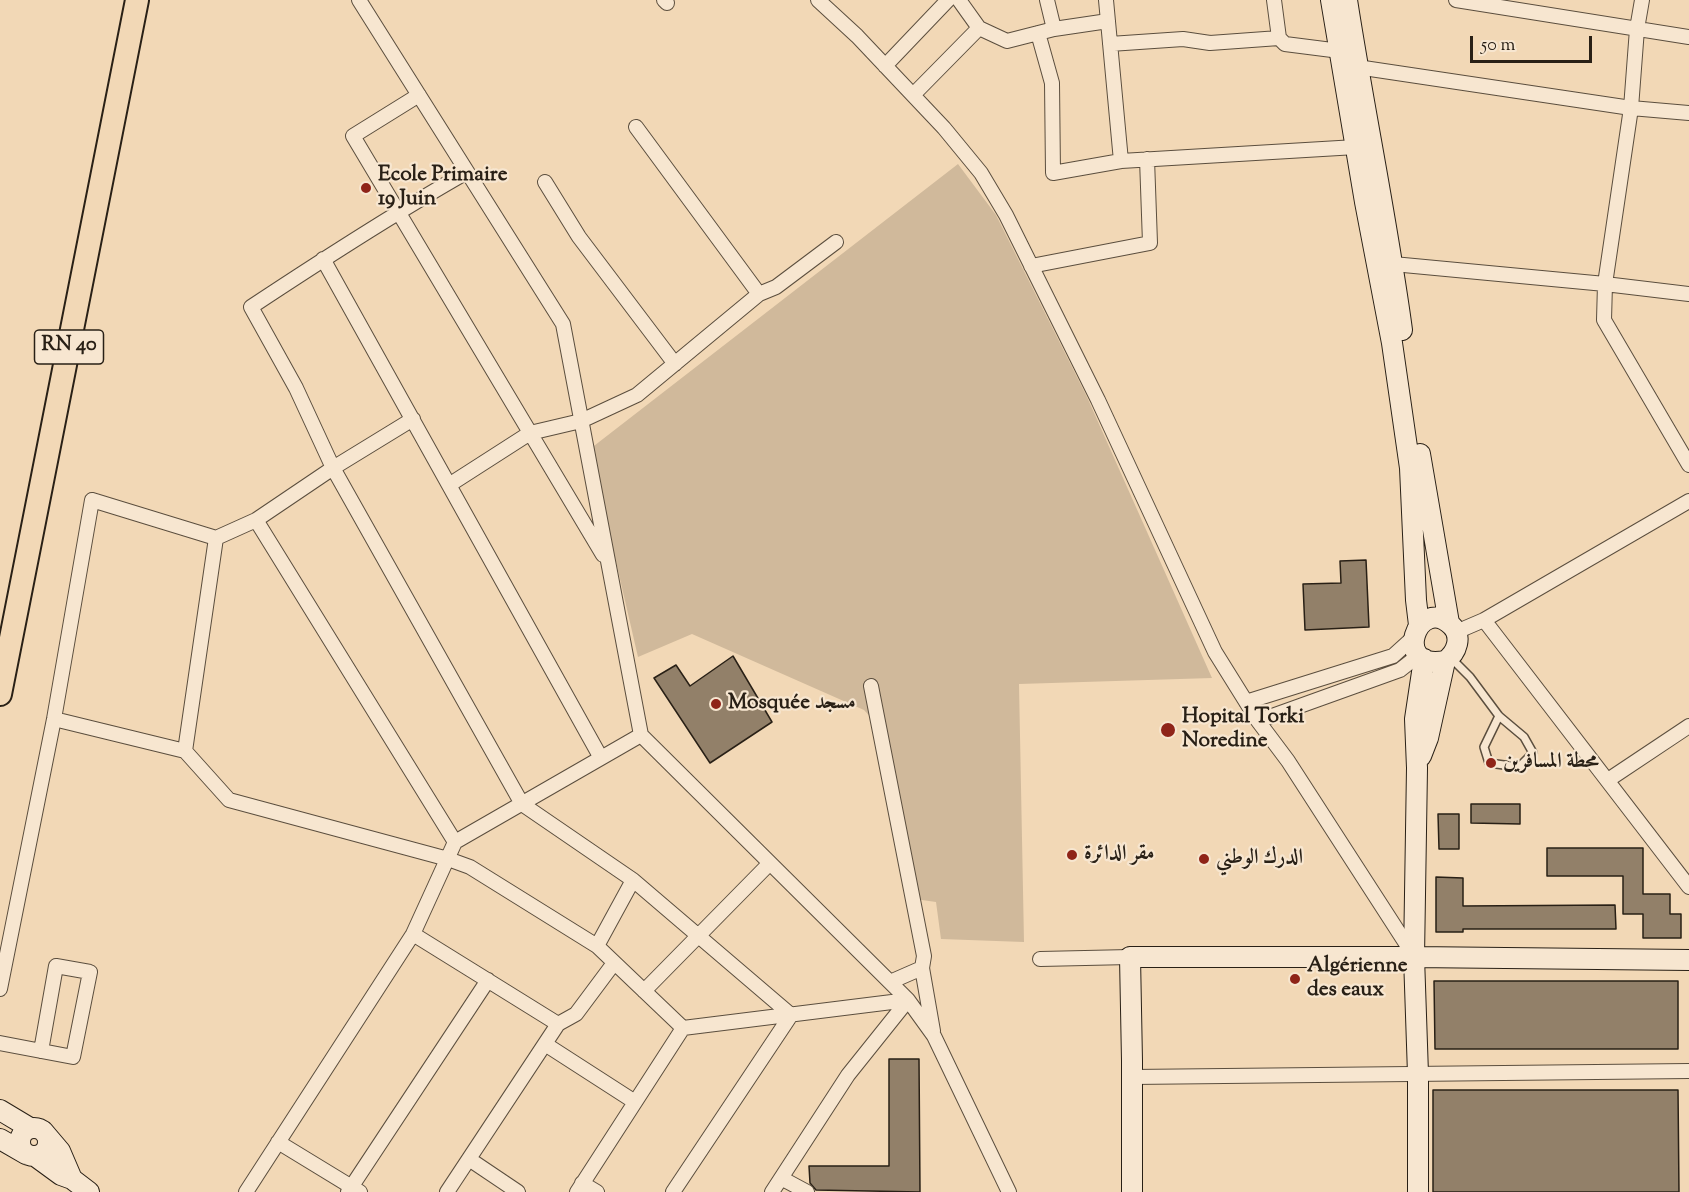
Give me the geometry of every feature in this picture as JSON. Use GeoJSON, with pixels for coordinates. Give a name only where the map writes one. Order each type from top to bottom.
{"type":"FeatureCollection","features":[{"type":"Feature","properties":{"kind":"main road","name":"RN 40"},"geometry":{"type":"LineString","coordinates":[[0,693],[137,0]]}},
{"type":"Feature","properties":{"kind":"main road"},"geometry":{"type":"LineString","coordinates":[[1331,0],[1392,343],[1410,468],[1419,644],[1415,719],[1417,768],[1414,957],[1418,1074],[1418,1192]]}},
{"type":"Feature","properties":{"kind":"main road"},"geometry":{"type":"LineString","coordinates":[[1347,0],[1393,264],[1451,644],[1428,738],[1417,768]]}},
{"type":"Feature","properties":{"kind":"main road"},"geometry":{"type":"LineString","coordinates":[[1419,644],[1431,619],[1437,618],[1451,644]]}},
{"type":"Feature","properties":{"kind":"main road"},"geometry":{"type":"LineString","coordinates":[[1419,644],[1434,663],[1451,644]]}},
{"type":"Feature","properties":{"kind":"main road"},"geometry":{"type":"LineString","coordinates":[[1132,1192],[1130,957],[1689,960]]}},
{"type":"Feature","properties":{"kind":"main road"},"geometry":{"type":"LineString","coordinates":[[0,1110],[37,1129],[60,1151],[72,1179]]}},
{"type":"Feature","properties":{"kind":"main road"},"geometry":{"type":"LineString","coordinates":[[37,1129],[22,1133],[20,1146],[89,1192]]}},
{"type":"Feature","properties":{"kind":"main road"},"geometry":{"type":"LineString","coordinates":[[0,1139],[31,1155]]}},
{"type":"Feature","properties":{"kind":"street"},"geometry":{"type":"LineString","coordinates":[[359,0],[563,324],[641,735],[908,1000],[934,1036],[1009,1192]]}},
{"type":"Feature","properties":{"kind":"street"},"geometry":{"type":"LineString","coordinates":[[818,0],[857,36],[913,95],[981,173],[1006,215],[1098,400],[1215,652],[1414,957]]}},
{"type":"Feature","properties":{"kind":"street"},"geometry":{"type":"LineString","coordinates":[[885,66],[948,0]]}},
{"type":"Feature","properties":{"kind":"street"},"geometry":{"type":"LineString","coordinates":[[959,0],[979,28],[1007,41],[1054,29],[1108,21]]}},
{"type":"Feature","properties":{"kind":"street"},"geometry":{"type":"LineString","coordinates":[[1047,0],[1054,29]]}},
{"type":"Feature","properties":{"kind":"street"},"geometry":{"type":"LineString","coordinates":[[1106,0],[1121,161]]}},
{"type":"Feature","properties":{"kind":"street"},"geometry":{"type":"LineString","coordinates":[[1274,0],[1279,38],[1285,44],[1340,51]]}},
{"type":"Feature","properties":{"kind":"street"},"geometry":{"type":"LineString","coordinates":[[1456,0],[1689,37]]}},
{"type":"Feature","properties":{"kind":"street"},"geometry":{"type":"LineString","coordinates":[[1642,0],[1637,29],[1631,108],[1605,284],[1604,320],[1689,465]]}},
{"type":"Feature","properties":{"kind":"street"},"geometry":{"type":"LineString","coordinates":[[913,95],[979,28]]}},
{"type":"Feature","properties":{"kind":"street"},"geometry":{"type":"LineString","coordinates":[[1038,33],[1052,83],[1053,173],[1121,161],[1356,147]]}},
{"type":"Feature","properties":{"kind":"street"},"geometry":{"type":"LineString","coordinates":[[1110,44],[1183,39],[1209,43],[1279,38]]}},
{"type":"Feature","properties":{"kind":"street"},"geometry":{"type":"LineString","coordinates":[[1357,67],[1631,108],[1689,112]]}},
{"type":"Feature","properties":{"kind":"street"},"geometry":{"type":"LineString","coordinates":[[419,95],[353,136],[609,565]]}},
{"type":"Feature","properties":{"kind":"street"},"geometry":{"type":"LineString","coordinates":[[636,127],[759,294]]}},
{"type":"Feature","properties":{"kind":"street"},"geometry":{"type":"LineString","coordinates":[[1031,266],[1150,243],[1148,159]]}},
{"type":"Feature","properties":{"kind":"street"},"geometry":{"type":"LineString","coordinates":[[467,171],[398,211],[251,307],[296,388],[333,468],[522,804],[633,880],[791,1015]]}},
{"type":"Feature","properties":{"kind":"street"},"geometry":{"type":"LineString","coordinates":[[545,182],[579,237],[675,364]]}},
{"type":"Feature","properties":{"kind":"street"},"geometry":{"type":"LineString","coordinates":[[449,485],[530,433],[581,421],[637,395],[759,294],[776,286],[836,242]]}},
{"type":"Feature","properties":{"kind":"street"},"geometry":{"type":"LineString","coordinates":[[323,259],[602,758]]}},
{"type":"Feature","properties":{"kind":"street"},"geometry":{"type":"LineString","coordinates":[[1393,264],[1689,294]]}},
{"type":"Feature","properties":{"kind":"street"},"geometry":{"type":"LineString","coordinates":[[0,989],[54,719],[92,500],[216,538],[256,520],[333,468],[413,419]]}},
{"type":"Feature","properties":{"kind":"street"},"geometry":{"type":"LineString","coordinates":[[1451,644],[1484,620],[1689,501]]}},
{"type":"Feature","properties":{"kind":"street"},"geometry":{"type":"LineString","coordinates":[[256,520],[455,842]]}},
{"type":"Feature","properties":{"kind":"street"},"geometry":{"type":"LineString","coordinates":[[185,751],[216,538]]}},
{"type":"Feature","properties":{"kind":"street"},"geometry":{"type":"LineString","coordinates":[[1484,620],[1689,887]]}},
{"type":"Feature","properties":{"kind":"street"},"geometry":{"type":"LineString","coordinates":[[1246,702],[1393,656],[1419,644]]}},
{"type":"Feature","properties":{"kind":"street"},"geometry":{"type":"LineString","coordinates":[[1258,721],[1400,670],[1419,644]]}},
{"type":"Feature","properties":{"kind":"street"},"geometry":{"type":"LineString","coordinates":[[871,686],[924,956],[922,969],[934,1036]]}},
{"type":"Feature","properties":{"kind":"street"},"geometry":{"type":"LineString","coordinates":[[54,719],[185,751],[229,800],[448,859],[470,867],[597,946],[683,1028]]}},
{"type":"Feature","properties":{"kind":"street"},"geometry":{"type":"LineString","coordinates":[[1608,780],[1689,726]]}},
{"type":"Feature","properties":{"kind":"street"},"geometry":{"type":"LineString","coordinates":[[246,1192],[413,934],[455,842],[641,735]]}},
{"type":"Feature","properties":{"kind":"street"},"geometry":{"type":"LineString","coordinates":[[644,991],[770,863]]}},
{"type":"Feature","properties":{"kind":"street"},"geometry":{"type":"LineString","coordinates":[[597,946],[633,880]]}},
{"type":"Feature","properties":{"kind":"street"},"geometry":{"type":"LineString","coordinates":[[413,934],[558,1024]]}},
{"type":"Feature","properties":{"kind":"street"},"geometry":{"type":"LineString","coordinates":[[1040,959],[1130,957]]}},
{"type":"Feature","properties":{"kind":"street"},"geometry":{"type":"LineString","coordinates":[[447,1192],[558,1024],[576,1014],[614,963]]}},
{"type":"Feature","properties":{"kind":"street"},"geometry":{"type":"LineString","coordinates":[[0,1043],[41,1051],[73,1057],[90,972],[56,966],[41,1051]]}},
{"type":"Feature","properties":{"kind":"street"},"geometry":{"type":"LineString","coordinates":[[890,981],[922,969]]}},
{"type":"Feature","properties":{"kind":"street"},"geometry":{"type":"LineString","coordinates":[[278,1142],[353,1190],[488,980]]}},
{"type":"Feature","properties":{"kind":"street"},"geometry":{"type":"LineString","coordinates":[[683,1028],[908,1000]]}},
{"type":"Feature","properties":{"kind":"street"},"geometry":{"type":"LineString","coordinates":[[772,1192],[848,1075],[908,1000]]}},
{"type":"Feature","properties":{"kind":"street"},"geometry":{"type":"LineString","coordinates":[[673,1192],[791,1015]]}},
{"type":"Feature","properties":{"kind":"street"},"geometry":{"type":"LineString","coordinates":[[597,1192],[580,1187],[683,1028]]}},
{"type":"Feature","properties":{"kind":"street"},"geometry":{"type":"LineString","coordinates":[[545,1044],[635,1102]]}},
{"type":"Feature","properties":{"kind":"street"},"geometry":{"type":"LineString","coordinates":[[1132,1077],[1689,1071]]}},
{"type":"Feature","properties":{"kind":"street"},"geometry":{"type":"LineString","coordinates":[[469,1159],[518,1192]]}},
{"type":"Feature","properties":{"kind":"street"},"geometry":{"type":"LineString","coordinates":[[781,1178],[807,1192]]}},
{"type":"Feature","properties":{"kind":"lane"},"geometry":{"type":"LineString","coordinates":[[1451,644],[1470,677],[1499,716],[1524,737],[1533,753],[1520,767],[1489,762],[1484,747],[1499,716]]}},
{"type":"Feature","properties":{"kind":"lane"},"geometry":{"type":"LineString","coordinates":[[1451,644],[1470,677]]}},
{"type":"Feature","properties":{"kind":"shaded area"},"geometry":{"type":"Polygon","coordinates":[[[958,164],[996,215],[1087,397],[1212,678],[1019,684],[1024,942],[941,939],[936,902],[915,899],[878,725],[864,710],[692,634],[638,657],[590,449],[958,164]]]}},
{"type":"Feature","properties":{"kind":"building"},"geometry":{"type":"Polygon","coordinates":[[[1366,560],[1369,627],[1305,630],[1303,584],[1341,583],[1340,561],[1366,560]]]}},
{"type":"Feature","properties":{"kind":"building","name":"Mosquée مسجد"},"geometry":{"type":"Polygon","coordinates":[[[733,656],[772,722],[710,763],[654,678],[676,665],[690,686],[733,656]]]}},
{"type":"Feature","properties":{"kind":"building"},"geometry":{"type":"Polygon","coordinates":[[[1471,804],[1520,804],[1520,824],[1471,823],[1471,804]]]}},
{"type":"Feature","properties":{"kind":"building"},"geometry":{"type":"Polygon","coordinates":[[[1438,814],[1459,814],[1459,849],[1439,849],[1438,814]]]}},
{"type":"Feature","properties":{"kind":"building"},"geometry":{"type":"Polygon","coordinates":[[[1547,848],[1643,848],[1643,894],[1670,894],[1670,914],[1681,914],[1681,938],[1643,938],[1643,914],[1623,914],[1623,876],[1547,876],[1547,848]]]}},
{"type":"Feature","properties":{"kind":"building"},"geometry":{"type":"Polygon","coordinates":[[[1436,877],[1463,878],[1463,906],[1615,905],[1616,929],[1463,929],[1463,932],[1436,932],[1436,877]]]}},
{"type":"Feature","properties":{"kind":"building"},"geometry":{"type":"Polygon","coordinates":[[[1434,981],[1678,981],[1678,1049],[1435,1049],[1434,981]]]}},
{"type":"Feature","properties":{"kind":"building"},"geometry":{"type":"Polygon","coordinates":[[[889,1059],[919,1059],[920,1192],[816,1190],[810,1183],[809,1166],[889,1166],[889,1059]]]}},
{"type":"Feature","properties":{"kind":"building"},"geometry":{"type":"Polygon","coordinates":[[[1433,1090],[1678,1090],[1679,1192],[1433,1192],[1433,1090]]]}},
{"type":"Feature","properties":{"kind":"place","name":"Ecole Primaire 19 Juin"},"geometry":{"type":"Point","coordinates":[366,188]}},
{"type":"Feature","properties":{"kind":"place","name":"Mosquée مسجد"},"geometry":{"type":"Point","coordinates":[716,704]}},
{"type":"Feature","properties":{"kind":"place","name":"Hopital Torki Noredine"},"geometry":{"type":"Point","coordinates":[1168,730]}},
{"type":"Feature","properties":{"kind":"place","name":"محطة المسافرين"},"geometry":{"type":"Point","coordinates":[1491,763]}},
{"type":"Feature","properties":{"kind":"place","name":"مقر الدائرة"},"geometry":{"type":"Point","coordinates":[1072,855]}},
{"type":"Feature","properties":{"kind":"place","name":"الدرك الوطني"},"geometry":{"type":"Point","coordinates":[1204,859]}},
{"type":"Feature","properties":{"kind":"place","name":"Algérienne des eaux"},"geometry":{"type":"Point","coordinates":[1295,979]}}]}
